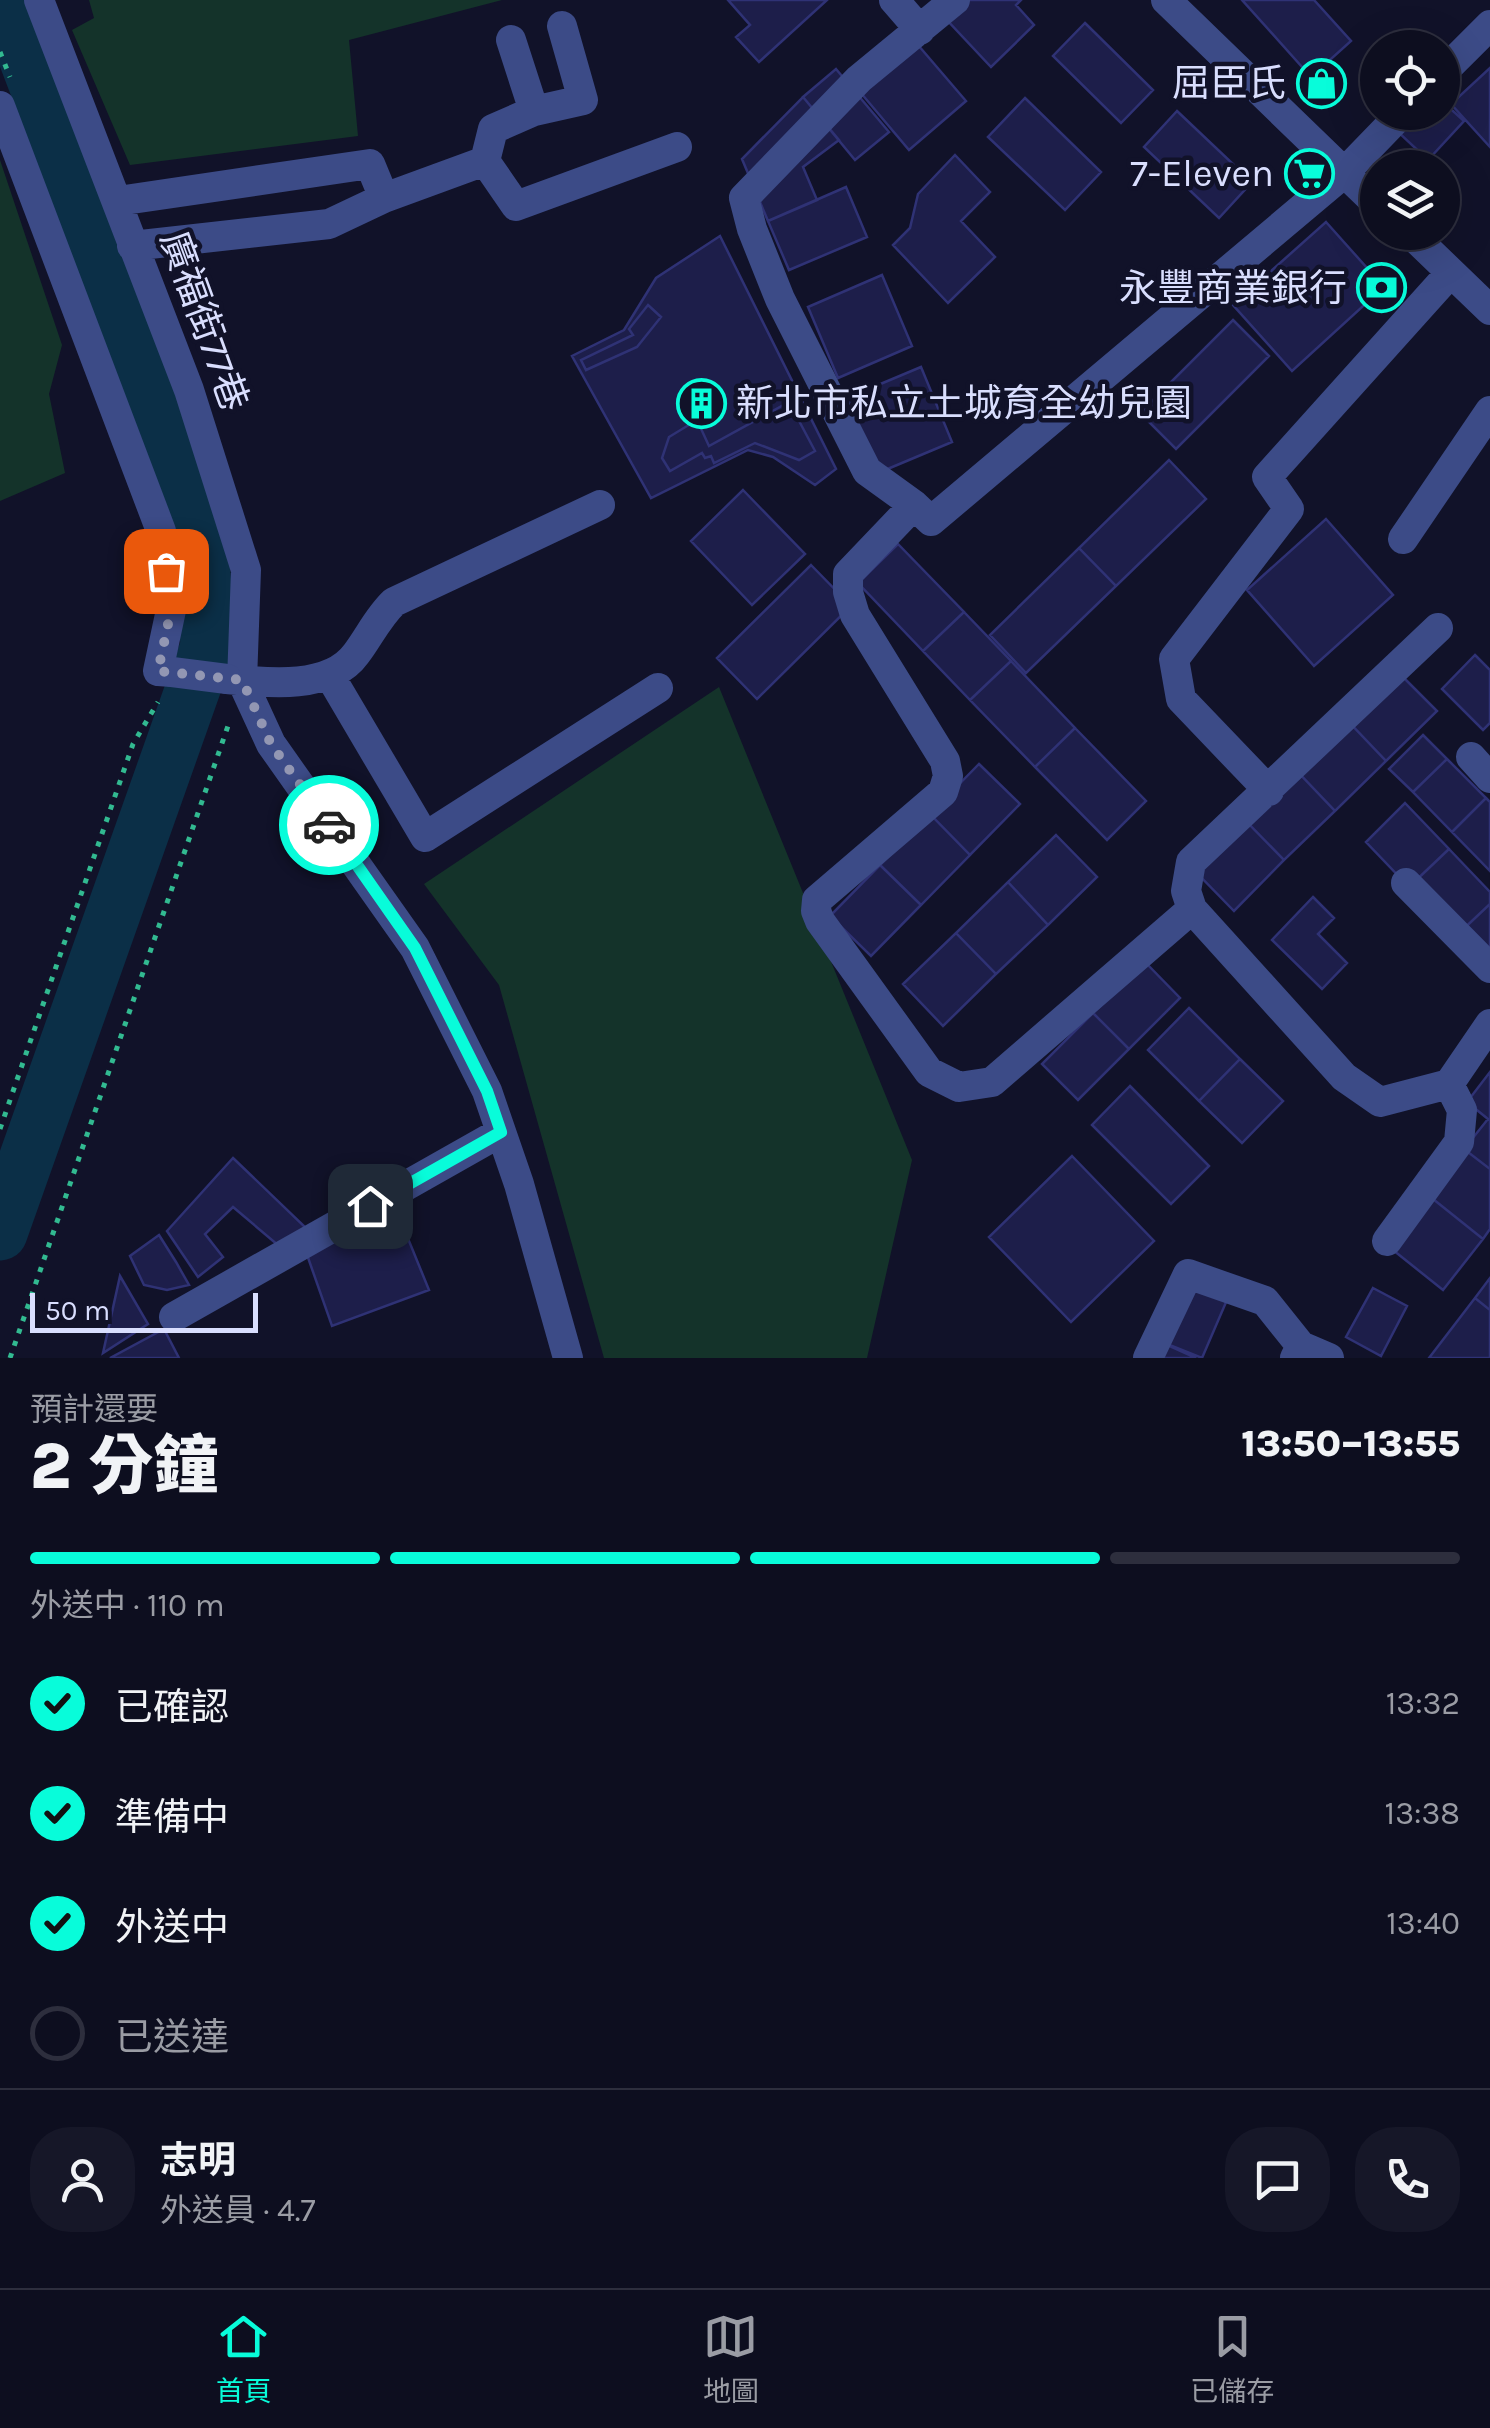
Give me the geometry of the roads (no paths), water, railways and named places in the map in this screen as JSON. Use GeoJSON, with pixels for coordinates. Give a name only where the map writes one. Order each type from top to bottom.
{"type":"FeatureCollection","features":[{"type":"Feature","properties":{"kind":"street","name":"廣福街77巷"},"geometry":{"type":"LineString","coordinates":[[39,0],[189,390],[246,570],[234,680]]}},
{"type":"Feature","properties":{"kind":"street"},"geometry":{"type":"LineString","coordinates":[[894,0],[920,30]]}},
{"type":"Feature","properties":{"kind":"street"},"geometry":{"type":"LineString","coordinates":[[922,513],[867,471],[780,299],[752,230],[744,198],[859,79],[954,0]]}},
{"type":"Feature","properties":{"kind":"street"},"geometry":{"type":"LineString","coordinates":[[1166,0],[1360,189]]}},
{"type":"Feature","properties":{"kind":"street"},"geometry":{"type":"LineString","coordinates":[[1460,55],[1490,25]]}},
{"type":"Feature","properties":{"kind":"street"},"geometry":{"type":"LineString","coordinates":[[562,26],[584,100],[534,112],[492,129],[485,161],[516,206],[677,147]]}},
{"type":"Feature","properties":{"kind":"street"},"geometry":{"type":"LineString","coordinates":[[511,40],[534,112]]}},
{"type":"Feature","properties":{"kind":"street"},"geometry":{"type":"LineString","coordinates":[[7,97],[161,532],[171,610],[164,680],[302,680],[330,676],[353,659],[394,602],[600,505]]}},
{"type":"Feature","properties":{"kind":"street"},"geometry":{"type":"LineString","coordinates":[[1192,909],[992,1082],[959,1087],[930,1072],[816,911],[818,900],[943,792],[948,776],[946,761],[855,614],[848,592],[848,574],[1343,174],[1386,130]]}},
{"type":"Feature","properties":{"kind":"street"},"geometry":{"type":"LineString","coordinates":[[132,246],[330,224],[384,198],[485,161]]}},
{"type":"Feature","properties":{"kind":"street"},"geometry":{"type":"LineString","coordinates":[[118,201],[370,164],[384,198]]}},
{"type":"Feature","properties":{"kind":"street"},"geometry":{"type":"LineString","coordinates":[[1428,250],[1488,305]]}},
{"type":"Feature","properties":{"kind":"street"},"geometry":{"type":"LineString","coordinates":[[1269,791],[1181,698],[1174,659],[1288,509],[1268,477],[1445,279]]}},
{"type":"Feature","properties":{"kind":"street"},"geometry":{"type":"LineString","coordinates":[[1403,539],[1490,411]]}},
{"type":"Feature","properties":{"kind":"street"},"geometry":{"type":"LineString","coordinates":[[1438,628],[1191,862],[1186,891],[1192,909],[1344,1077],[1380,1102],[1449,1084],[1490,1024]]}},
{"type":"Feature","properties":{"kind":"street"},"geometry":{"type":"LineString","coordinates":[[330,676],[425,836],[658,688]]}},
{"type":"Feature","properties":{"kind":"street"},"geometry":{"type":"LineString","coordinates":[[234,680],[271,744],[415,948],[487,1091],[568,1358]]}},
{"type":"Feature","properties":{"kind":"street"},"geometry":{"type":"LineString","coordinates":[[1406,883],[1490,968]]}},
{"type":"Feature","properties":{"kind":"street"},"geometry":{"type":"LineString","coordinates":[[1387,1241],[1459,1142],[1462,1110],[1449,1084]]}},
{"type":"Feature","properties":{"kind":"street"},"geometry":{"type":"LineString","coordinates":[[174,1317],[501,1132]]}},
{"type":"Feature","properties":{"kind":"street"},"geometry":{"type":"LineString","coordinates":[[1148,1358],[1188,1274],[1266,1302],[1308,1354]]}},
{"type":"Feature","properties":{"kind":"waterway"},"geometry":{"type":"LineString","coordinates":[[0,1233],[208,646],[199,513],[4,0]]}},
{"type":"Feature","properties":{"kind":"place","name":"屈臣氏"},"geometry":{"type":"Point","coordinates":[1321,83]}},
{"type":"Feature","properties":{"kind":"place","name":"7-Eleven"},"geometry":{"type":"Point","coordinates":[1309,173]}},
{"type":"Feature","properties":{"kind":"place","name":"永豐商業銀行"},"geometry":{"type":"Point","coordinates":[1382,288]}},
{"type":"Feature","properties":{"kind":"place","name":"新北市私立土城育全幼兒園"},"geometry":{"type":"Point","coordinates":[701,403]}}]}
